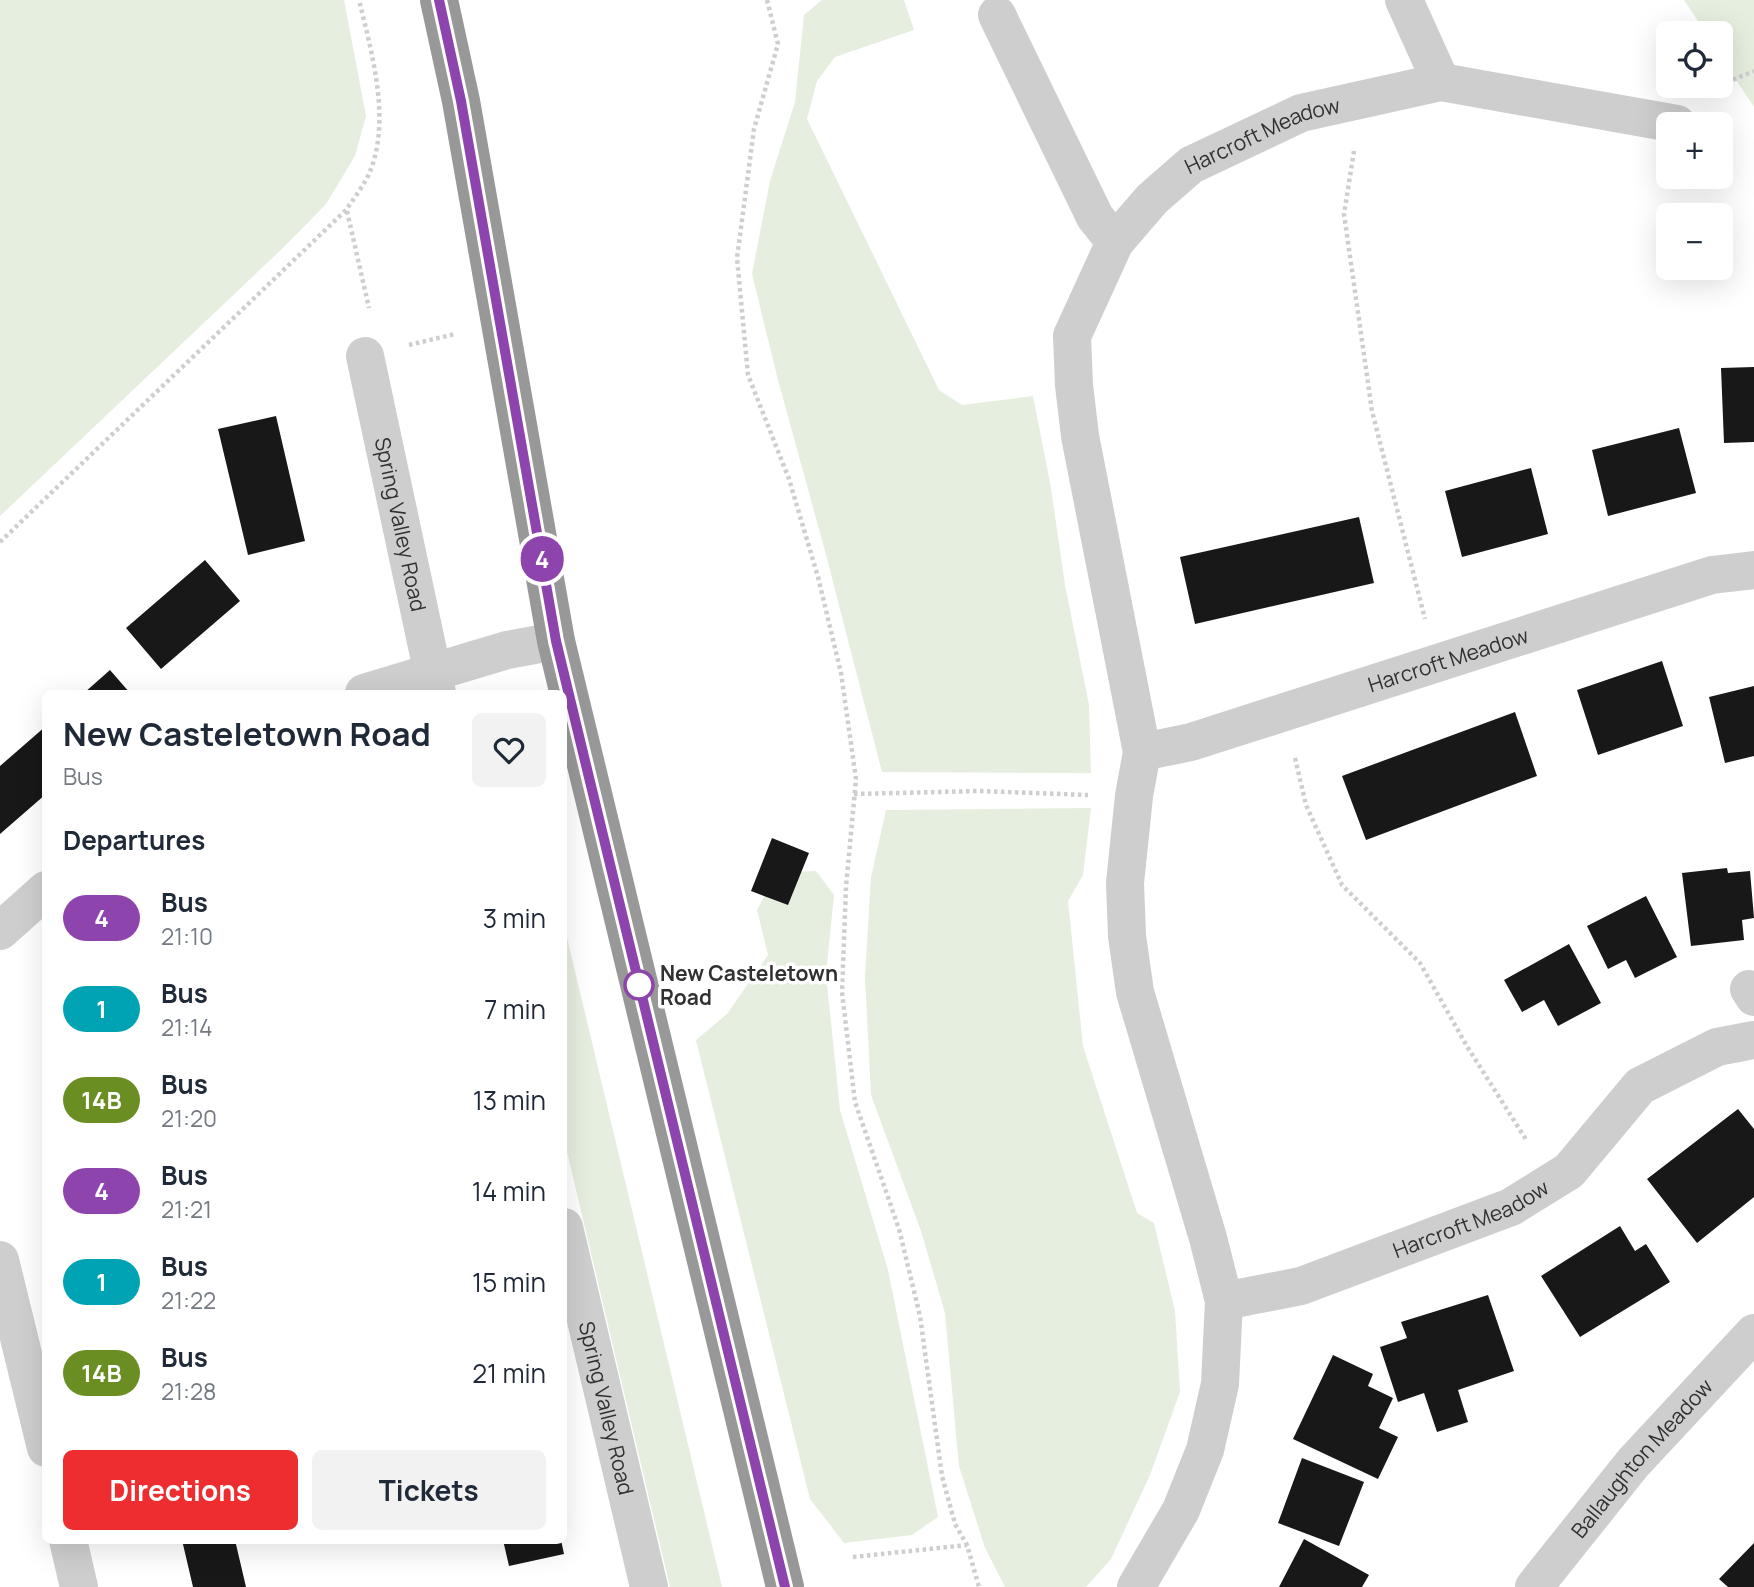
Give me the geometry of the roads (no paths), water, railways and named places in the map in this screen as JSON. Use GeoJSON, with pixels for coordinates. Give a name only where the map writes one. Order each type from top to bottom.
{"type":"FeatureCollection","features":[{"type":"Feature","properties":{"kind":"highway"},"geometry":{"type":"LineString","coordinates":[[439,0],[461,101],[556,641],[785,1587]]}},
{"type":"Feature","properties":{"kind":"street"},"geometry":{"type":"LineString","coordinates":[[1404,0],[1441,82]]}},
{"type":"Feature","properties":{"kind":"street"},"geometry":{"type":"LineString","coordinates":[[997,15],[1095,216],[1115,242]]}},
{"type":"Feature","properties":{"kind":"street","name":"Harcroft Meadow"},"geometry":{"type":"LineString","coordinates":[[1136,1587],[1181,1510],[1205,1450],[1220,1384],[1224,1301],[1135,992],[1127,936],[1125,883],[1133,796],[1142,752],[1080,436],[1072,336],[1115,242],[1152,199],[1191,165],[1301,113],[1441,82],[1656,120]]}},
{"type":"Feature","properties":{"kind":"street","name":"Spring Valley Road"},"geometry":{"type":"LineString","coordinates":[[365,356],[435,682]]}},
{"type":"Feature","properties":{"kind":"street","name":"Harcroft Meadow"},"geometry":{"type":"LineString","coordinates":[[1142,752],[1191,742],[1712,575],[1754,570]]}},
{"type":"Feature","properties":{"kind":"street"},"geometry":{"type":"LineString","coordinates":[[383,690],[435,682],[507,650],[556,641]]}},
{"type":"Feature","properties":{"kind":"street"},"geometry":{"type":"LineString","coordinates":[[0,931],[42,894]]}},
{"type":"Feature","properties":{"kind":"street","name":"Harcroft Meadow"},"geometry":{"type":"LineString","coordinates":[[1224,1301],[1301,1286],[1511,1207],[1569,1171],[1640,1086],[1717,1047],[1754,1040]]}},
{"type":"Feature","properties":{"kind":"street","name":"Spring Valley Road"},"geometry":{"type":"LineString","coordinates":[[567,1240],[649,1587]]}},
{"type":"Feature","properties":{"kind":"street"},"geometry":{"type":"LineString","coordinates":[[0,1260],[42,1432]]}},
{"type":"Feature","properties":{"kind":"street","name":"Ballaughton Meadow"},"geometry":{"type":"LineString","coordinates":[[1534,1587],[1633,1464],[1754,1333]]}},
{"type":"Feature","properties":{"kind":"street"},"geometry":{"type":"LineString","coordinates":[[69,1544],[79,1587]]}},
{"type":"Feature","properties":{"kind":"place","name":"New Casteletown Road"},"geometry":{"type":"Point","coordinates":[639,985]}}]}
